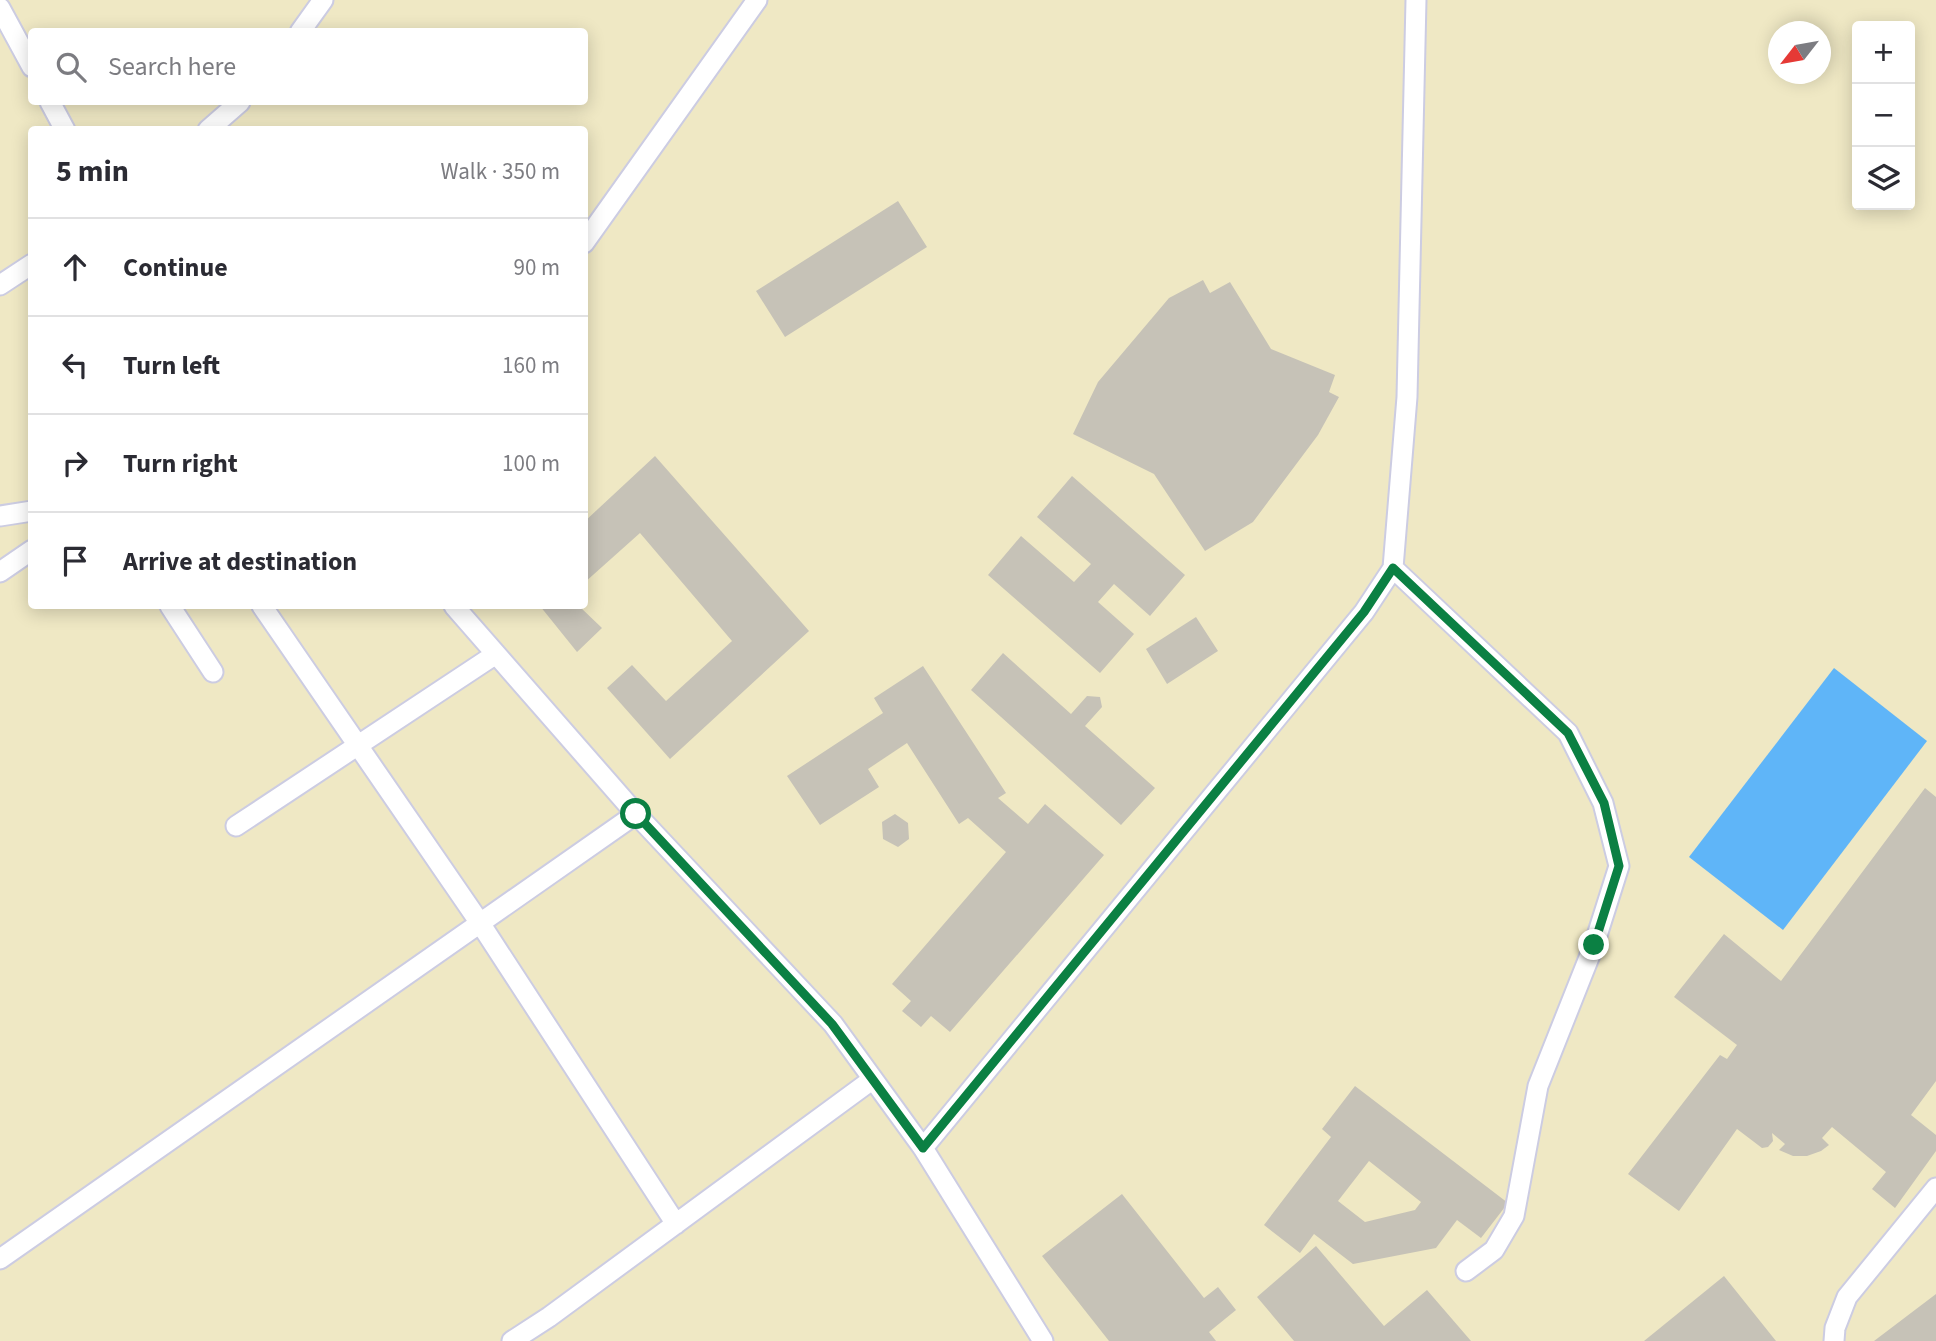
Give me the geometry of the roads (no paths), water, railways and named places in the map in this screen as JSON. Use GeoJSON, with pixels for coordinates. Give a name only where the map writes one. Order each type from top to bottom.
{"type":"FeatureCollection","features":[{"type":"Feature","properties":{"kind":"lane"},"geometry":{"type":"LineString","coordinates":[[303,28],[323,0]]}},
{"type":"Feature","properties":{"kind":"lane"},"geometry":{"type":"LineString","coordinates":[[588,237],[757,0]]}},
{"type":"Feature","properties":{"kind":"lane"},"geometry":{"type":"LineString","coordinates":[[923,1148],[1364,612],[1393,568],[1407,397],[1416,0]]}},
{"type":"Feature","properties":{"kind":"lane"},"geometry":{"type":"LineString","coordinates":[[0,8],[28,60]]}},
{"type":"Feature","properties":{"kind":"lane"},"geometry":{"type":"LineString","coordinates":[[52,105],[63,126]]}},
{"type":"Feature","properties":{"kind":"lane"},"geometry":{"type":"LineString","coordinates":[[213,126],[237,105]]}},
{"type":"Feature","properties":{"kind":"lane"},"geometry":{"type":"LineString","coordinates":[[0,285],[28,267]]}},
{"type":"Feature","properties":{"kind":"lane"},"geometry":{"type":"LineString","coordinates":[[0,516],[28,512]]}},
{"type":"Feature","properties":{"kind":"lane"},"geometry":{"type":"LineString","coordinates":[[0,572],[28,553]]}},
{"type":"Feature","properties":{"kind":"lane"},"geometry":{"type":"LineString","coordinates":[[1393,568],[1568,733],[1604,803],[1619,866],[1594,945],[1538,1086],[1514,1216],[1494,1250],[1466,1270]]}},
{"type":"Feature","properties":{"kind":"lane"},"geometry":{"type":"LineString","coordinates":[[172,609],[213,672]]}},
{"type":"Feature","properties":{"kind":"lane"},"geometry":{"type":"LineString","coordinates":[[264,609],[481,923],[676,1224]]}},
{"type":"Feature","properties":{"kind":"lane"},"geometry":{"type":"LineString","coordinates":[[457,609],[636,814],[832,1024],[923,1148],[1043,1341]]}},
{"type":"Feature","properties":{"kind":"lane"},"geometry":{"type":"LineString","coordinates":[[236,826],[496,654]]}},
{"type":"Feature","properties":{"kind":"lane"},"geometry":{"type":"LineString","coordinates":[[0,1259],[636,814]]}},
{"type":"Feature","properties":{"kind":"lane"},"geometry":{"type":"LineString","coordinates":[[512,1341],[549,1317],[873,1079]]}},
{"type":"Feature","properties":{"kind":"lane"},"geometry":{"type":"LineString","coordinates":[[1834,1341],[1835,1328],[1847,1297],[1936,1188]]}},
{"type":"Feature","properties":{"kind":"water"},"geometry":{"type":"Polygon","coordinates":[[[1834,668],[1927,741],[1783,930],[1689,857],[1834,668]]]}}]}
